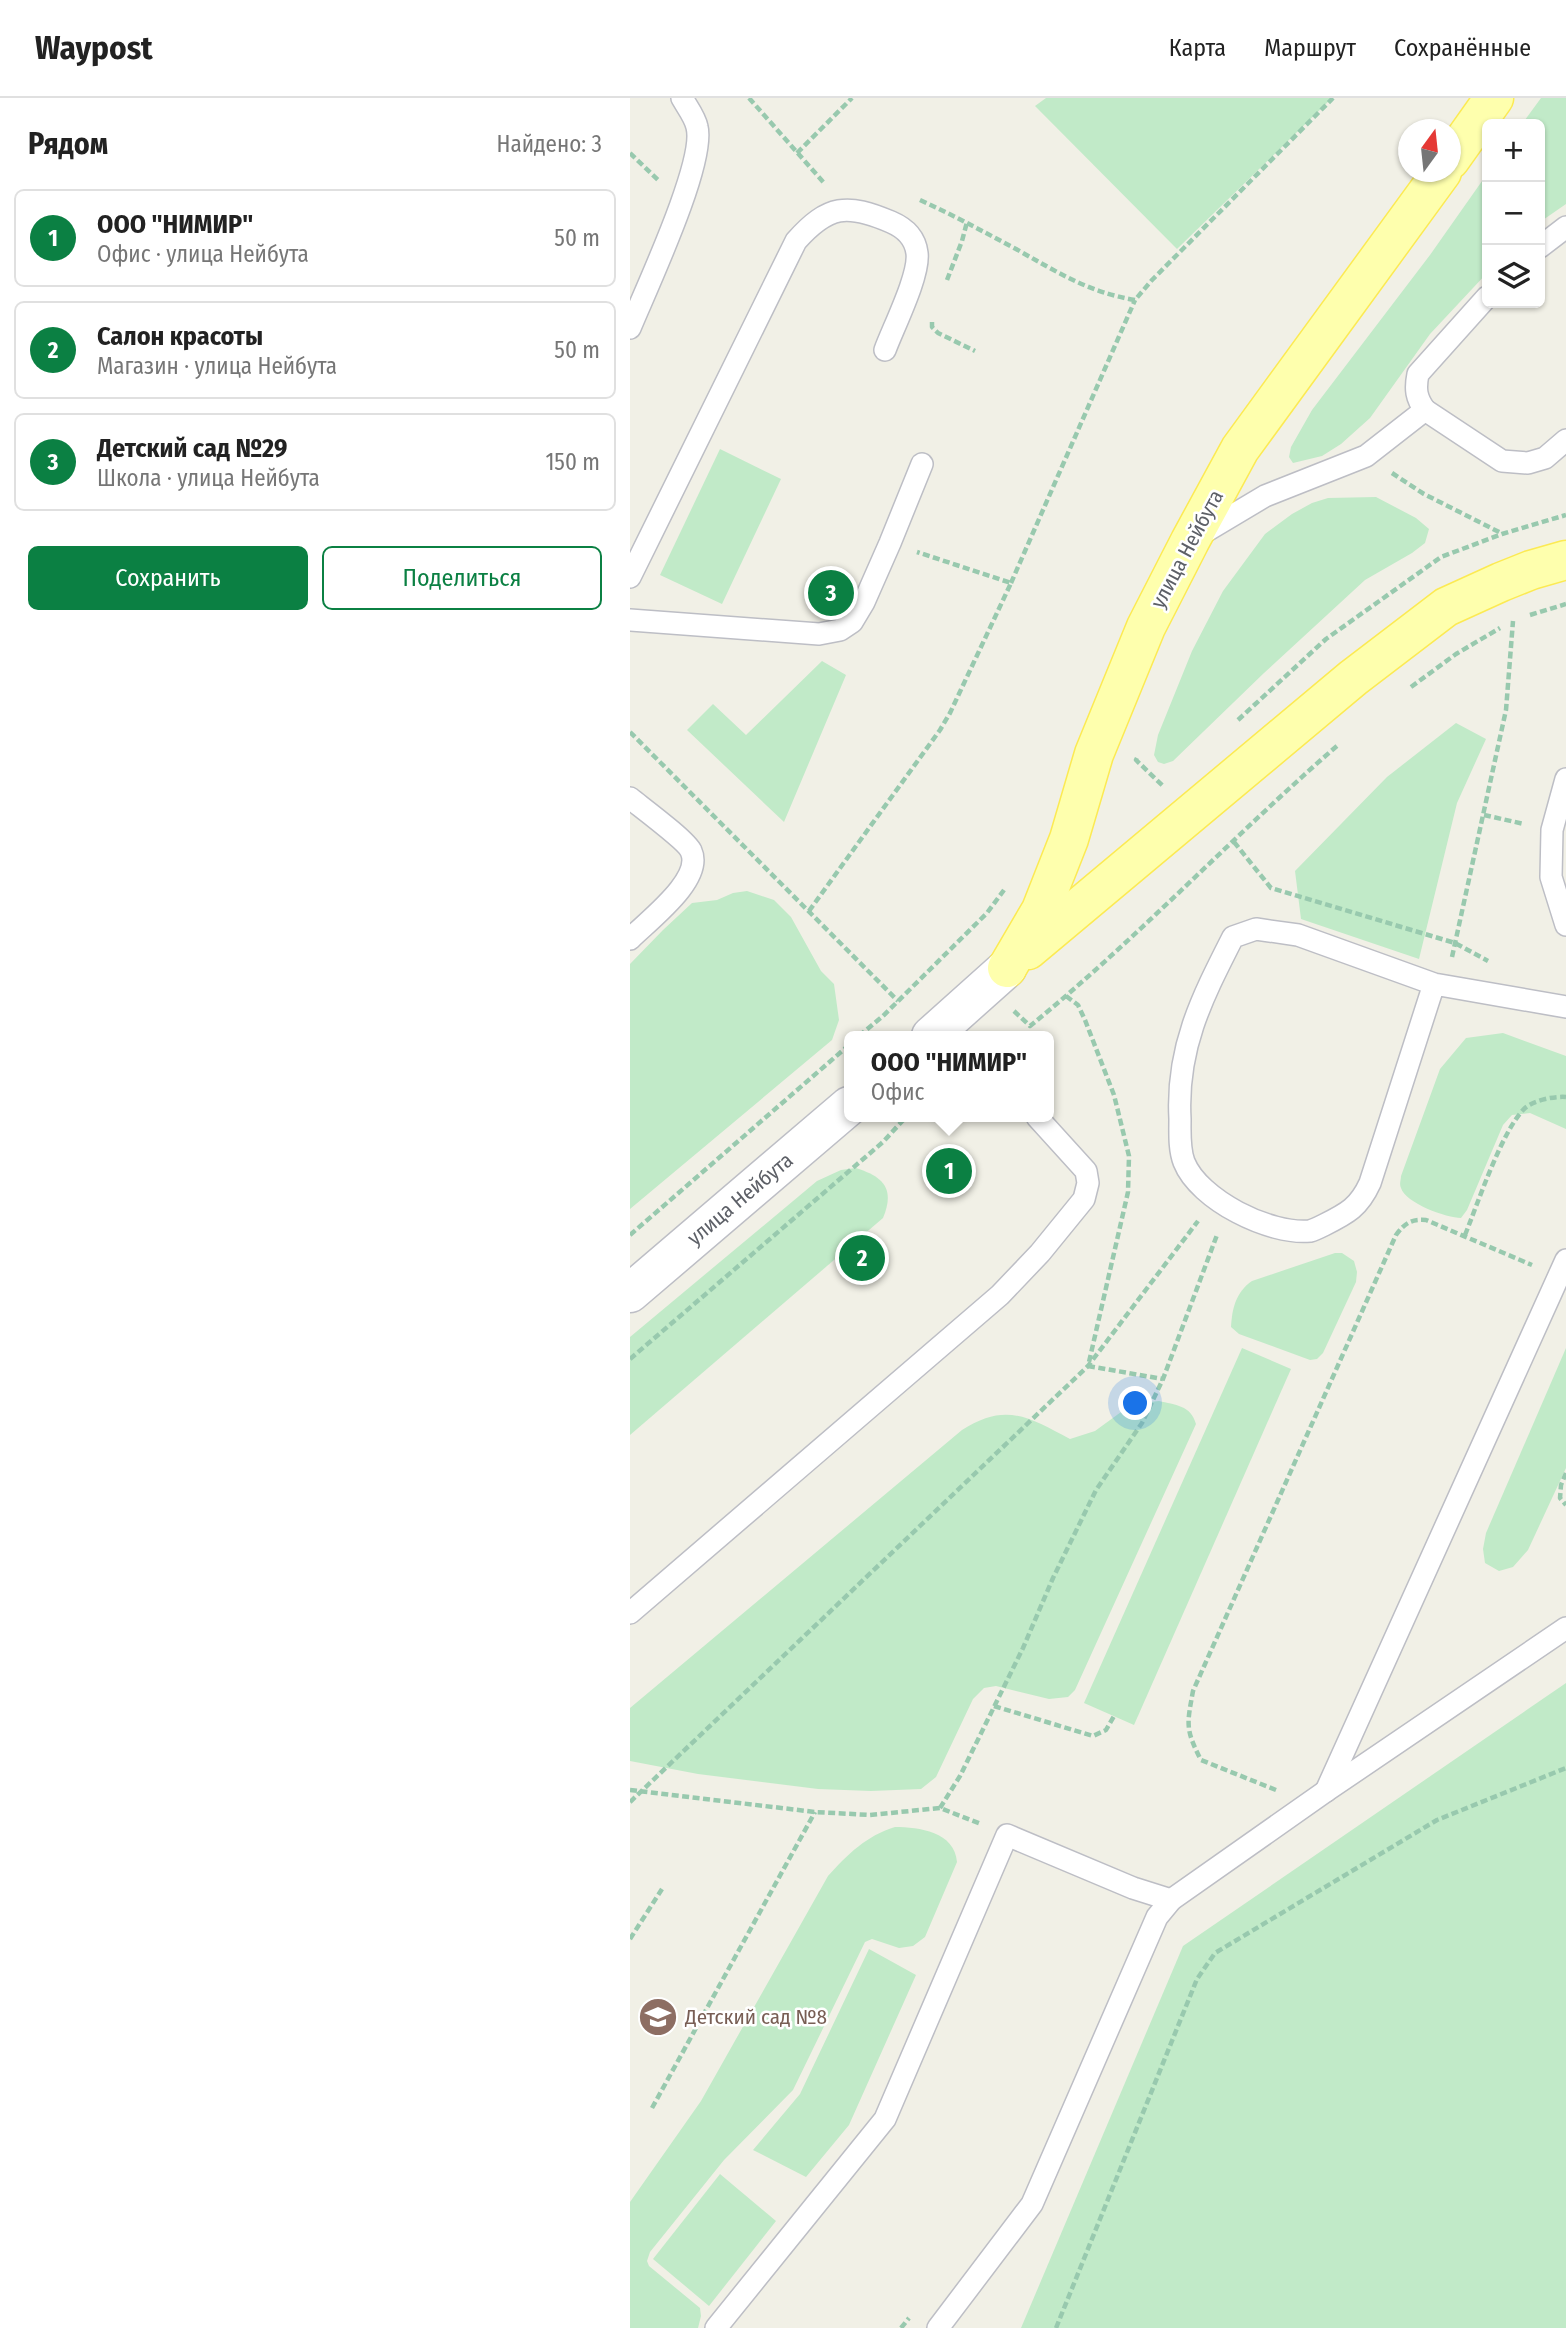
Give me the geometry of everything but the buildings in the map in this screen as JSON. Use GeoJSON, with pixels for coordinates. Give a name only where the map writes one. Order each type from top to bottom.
{"type":"FeatureCollection","features":[{"type":"Feature","properties":{"kind":"main road"},"geometry":{"type":"LineString","coordinates":[[1461,146],[1494,98]]}},
{"type":"Feature","properties":{"kind":"main road","name":"улица Нейбута"},"geometry":{"type":"LineString","coordinates":[[1007,968],[1041,911],[1069,839],[1104,729],[1146,627],[1190,541],[1240,450],[1435,182]]}},
{"type":"Feature","properties":{"kind":"main road","name":"улица Нейбута"},"geometry":{"type":"LineString","coordinates":[[1007,968],[1353,678],[1446,607],[1511,578],[1566,560]]}},
{"type":"Feature","properties":{"kind":"street","name":"улица Нейбута"},"geometry":{"type":"LineString","coordinates":[[946,1031],[1007,968]]}},
{"type":"Feature","properties":{"kind":"street","name":"улица Нейбута"},"geometry":{"type":"LineString","coordinates":[[630,1293],[844,1110]]}},
{"type":"Feature","properties":{"kind":"lane"},"geometry":{"type":"LineString","coordinates":[[630,328],[689,182],[698,151],[697,127],[682,98]]}},
{"type":"Feature","properties":{"kind":"lane"},"geometry":{"type":"LineString","coordinates":[[630,577],[796,241],[813,222],[855,210],[905,228],[916,247],[916,268],[885,350]]}},
{"type":"Feature","properties":{"kind":"lane"},"geometry":{"type":"LineString","coordinates":[[1543,245],[1566,227]]}},
{"type":"Feature","properties":{"kind":"lane"},"geometry":{"type":"LineString","coordinates":[[1482,303],[1418,374],[1415,388],[1418,401],[1425,410],[1502,461],[1528,463],[1545,458],[1566,440]]}},
{"type":"Feature","properties":{"kind":"lane"},"geometry":{"type":"LineString","coordinates":[[1190,541],[1265,496],[1366,456],[1425,410]]}},
{"type":"Feature","properties":{"kind":"lane"},"geometry":{"type":"LineString","coordinates":[[630,620],[819,634],[840,630],[852,622],[864,602],[922,464]]}},
{"type":"Feature","properties":{"kind":"lane"},"geometry":{"type":"LineString","coordinates":[[1566,779],[1552,830],[1551,877],[1566,925]]}},
{"type":"Feature","properties":{"kind":"lane"},"geometry":{"type":"LineString","coordinates":[[630,798],[691,849],[694,865],[685,884],[630,939]]}},
{"type":"Feature","properties":{"kind":"lane"},"geometry":{"type":"LineString","coordinates":[[1439,985],[1363,1198],[1349,1213],[1311,1231],[1274,1227],[1221,1204],[1199,1184],[1184,1163],[1178,1090],[1188,1037],[1207,987],[1233,937],[1256,929],[1298,935],[1439,985],[1566,1007]]}},
{"type":"Feature","properties":{"kind":"lane"},"geometry":{"type":"LineString","coordinates":[[630,1613],[1000,1296],[1041,1253],[1084,1199],[1088,1183],[1086,1171],[1042,1122]]}},
{"type":"Feature","properties":{"kind":"lane"},"geometry":{"type":"LineString","coordinates":[[1318,1797],[1562,1268]]}},
{"type":"Feature","properties":{"kind":"lane"},"geometry":{"type":"LineString","coordinates":[[938,2328],[1032,2204],[1157,1917],[1171,1900],[1566,1628]]}},
{"type":"Feature","properties":{"kind":"lane"},"geometry":{"type":"LineString","coordinates":[[716,2328],[885,2119],[1007,1835],[1133,1888],[1171,1900]]}},
{"type":"Feature","properties":{"kind":"path"},"geometry":{"type":"LineString","coordinates":[[750,98],[797,153],[855,210],[890,196],[911,197],[967,222],[1071,280],[1106,295],[1135,300]]}},
{"type":"Feature","properties":{"kind":"path"},"geometry":{"type":"LineString","coordinates":[[797,153],[852,98]]}},
{"type":"Feature","properties":{"kind":"path"},"geometry":{"type":"LineString","coordinates":[[809,911],[950,713],[1011,583],[1135,300],[1161,270],[1334,98]]}},
{"type":"Feature","properties":{"kind":"path"},"geometry":{"type":"LineString","coordinates":[[944,288],[967,222]]}},
{"type":"Feature","properties":{"kind":"path"},"geometry":{"type":"LineString","coordinates":[[932,319],[932,327],[938,333],[975,351]]}},
{"type":"Feature","properties":{"kind":"path"},"geometry":{"type":"LineString","coordinates":[[1366,456],[1424,494],[1502,534]]}},
{"type":"Feature","properties":{"kind":"path"},"geometry":{"type":"LineString","coordinates":[[890,543],[1011,583]]}},
{"type":"Feature","properties":{"kind":"path"},"geometry":{"type":"LineString","coordinates":[[1526,617],[1566,604]]}},
{"type":"Feature","properties":{"kind":"path"},"geometry":{"type":"LineString","coordinates":[[1411,687],[1456,654],[1513,621],[1506,710],[1455,943],[1439,985]]}},
{"type":"Feature","properties":{"kind":"path"},"geometry":{"type":"LineString","coordinates":[[630,732],[898,1001]]}},
{"type":"Feature","properties":{"kind":"path"},"geometry":{"type":"LineString","coordinates":[[1017,1013],[1030,1026],[1234,842],[1284,792],[1346,739]]}},
{"type":"Feature","properties":{"kind":"path"},"geometry":{"type":"LineString","coordinates":[[1142,747],[1136,760],[1163,786]]}},
{"type":"Feature","properties":{"kind":"path"},"geometry":{"type":"LineString","coordinates":[[1484,815],[1552,830]]}},
{"type":"Feature","properties":{"kind":"path"},"geometry":{"type":"LineString","coordinates":[[1234,842],[1271,888],[1455,943],[1492,963]]}},
{"type":"Feature","properties":{"kind":"path"},"geometry":{"type":"LineString","coordinates":[[630,1235],[844,1049]]}},
{"type":"Feature","properties":{"kind":"path"},"geometry":{"type":"LineString","coordinates":[[1465,1235],[1509,1130],[1527,1106],[1556,1096],[1566,1097]]}},
{"type":"Feature","properties":{"kind":"path"},"geometry":{"type":"LineString","coordinates":[[630,1359],[883,1142],[901,1122]]}},
{"type":"Feature","properties":{"kind":"path"},"geometry":{"type":"LineString","coordinates":[[630,1802],[1088,1366],[1221,1204]]}},
{"type":"Feature","properties":{"kind":"path"},"geometry":{"type":"LineString","coordinates":[[940,1808],[960,1776],[995,1706],[1096,1490],[1142,1423],[1163,1379],[1221,1204]]}},
{"type":"Feature","properties":{"kind":"path"},"geometry":{"type":"LineString","coordinates":[[1318,1797],[1201,1760],[1189,1737],[1188,1719],[1193,1691],[1396,1236],[1403,1225],[1413,1219],[1426,1220],[1562,1268]]}},
{"type":"Feature","properties":{"kind":"path"},"geometry":{"type":"LineString","coordinates":[[1088,1366],[1163,1379]]}},
{"type":"Feature","properties":{"kind":"path"},"geometry":{"type":"LineString","coordinates":[[1566,1473],[1560,1498],[1566,1505]]}},
{"type":"Feature","properties":{"kind":"path"},"geometry":{"type":"LineString","coordinates":[[995,1706],[1093,1736],[1106,1730],[1114,1716]]}},
{"type":"Feature","properties":{"kind":"path"},"geometry":{"type":"LineString","coordinates":[[1056,2328],[1197,1979],[1215,1954],[1437,1820],[1566,1768]]}},
{"type":"Feature","properties":{"kind":"path"},"geometry":{"type":"LineString","coordinates":[[630,1790],[815,1812],[870,1815],[940,1808],[1007,1835]]}},
{"type":"Feature","properties":{"kind":"path"},"geometry":{"type":"LineString","coordinates":[[652,2108],[815,1812]]}},
{"type":"Feature","properties":{"kind":"path"},"geometry":{"type":"LineString","coordinates":[[630,1939],[662,1889]]}},
{"type":"Feature","properties":{"kind":"path"},"geometry":{"type":"LineString","coordinates":[[901,2328],[909,2317]]}},
{"type":"Feature","properties":{"kind":"green space"},"geometry":{"type":"Polygon","coordinates":[[[1046,98],[1332,98],[1177,249],[1035,106],[1046,98]]]}},
{"type":"Feature","properties":{"kind":"green space"},"geometry":{"type":"Polygon","coordinates":[[[1541,98],[1566,98],[1566,204],[1545,219],[1545,119],[1526,119],[1541,98]]]}},
{"type":"Feature","properties":{"kind":"green space"},"geometry":{"type":"Polygon","coordinates":[[[1482,181],[1482,278],[1430,334],[1370,418],[1341,444],[1322,456],[1293,463],[1289,457],[1291,447],[1312,410],[1430,255],[1482,181]]]}},
{"type":"Feature","properties":{"kind":"green space"},"geometry":{"type":"Polygon","coordinates":[[[720,449],[781,479],[722,604],[660,575],[720,449]]]}},
{"type":"Feature","properties":{"kind":"green space"},"geometry":{"type":"Polygon","coordinates":[[[1376,497],[1416,518],[1429,529],[1425,543],[1365,580],[1173,761],[1164,764],[1158,762],[1154,755],[1158,735],[1192,651],[1223,591],[1265,534],[1312,503],[1328,498],[1376,497]]]}},
{"type":"Feature","properties":{"kind":"green space"},"geometry":{"type":"Polygon","coordinates":[[[822,661],[846,675],[784,822],[687,730],[713,704],[746,735],[822,661]]]}},
{"type":"Feature","properties":{"kind":"green space"},"geometry":{"type":"Polygon","coordinates":[[[1456,723],[1486,739],[1457,803],[1419,959],[1301,919],[1295,871],[1387,777],[1456,723]]]}},
{"type":"Feature","properties":{"kind":"green space"},"geometry":{"type":"Polygon","coordinates":[[[747,891],[774,900],[791,917],[821,971],[834,984],[839,1020],[832,1040],[630,1209],[630,964],[692,903],[717,900],[733,893],[747,891]]]}},
{"type":"Feature","properties":{"kind":"green space"},"geometry":{"type":"Polygon","coordinates":[[[1503,1033],[1566,1056],[1566,1129],[1530,1113],[1512,1115],[1503,1125],[1467,1210],[1461,1218],[1427,1209],[1404,1194],[1400,1182],[1440,1069],[1466,1038],[1503,1033]]]}},
{"type":"Feature","properties":{"kind":"green space"},"geometry":{"type":"Polygon","coordinates":[[[856,1168],[874,1176],[884,1186],[888,1199],[883,1218],[630,1435],[630,1337],[817,1181],[841,1170],[856,1168]]]}},
{"type":"Feature","properties":{"kind":"green space"},"geometry":{"type":"Polygon","coordinates":[[[1342,1253],[1354,1261],[1356,1282],[1323,1353],[1317,1359],[1310,1360],[1239,1334],[1231,1327],[1236,1301],[1242,1290],[1252,1281],[1342,1253]]]}},
{"type":"Feature","properties":{"kind":"green space"},"geometry":{"type":"Polygon","coordinates":[[[1242,1348],[1291,1369],[1134,1725],[1084,1703],[1242,1348]]]}},
{"type":"Feature","properties":{"kind":"green space"},"geometry":{"type":"Polygon","coordinates":[[[1566,1348],[1566,1468],[1528,1550],[1513,1567],[1499,1571],[1485,1563],[1483,1549],[1486,1533],[1566,1348]]]}},
{"type":"Feature","properties":{"kind":"green space"},"geometry":{"type":"Polygon","coordinates":[[[1159,1401],[1186,1409],[1196,1424],[1075,1690],[1068,1697],[1049,1699],[996,1686],[984,1688],[973,1699],[936,1777],[921,1789],[818,1789],[698,1774],[630,1761],[630,1708],[962,1430],[992,1416],[1017,1416],[1042,1424],[1070,1439],[1095,1431],[1132,1404],[1159,1401]]]}},
{"type":"Feature","properties":{"kind":"green space"},"geometry":{"type":"Polygon","coordinates":[[[1566,1683],[1566,2328],[1021,2328],[1183,1946],[1566,1683]]]}},
{"type":"Feature","properties":{"kind":"green space"},"geometry":{"type":"Polygon","coordinates":[[[895,1827],[934,1833],[950,1844],[955,1852],[957,1862],[925,1937],[913,1946],[899,1948],[872,1939],[865,1942],[793,2090],[724,2160],[650,2252],[647,2261],[649,2266],[700,2308],[698,2328],[630,2328],[630,2202],[701,2101],[828,1876],[858,1847],[875,1835],[895,1827]]]}},
{"type":"Feature","properties":{"kind":"green space"},"geometry":{"type":"Polygon","coordinates":[[[869,1949],[916,1975],[849,2125],[806,2177],[753,2150],[800,2094],[869,1949]]]}},
{"type":"Feature","properties":{"kind":"green space"},"geometry":{"type":"Polygon","coordinates":[[[720,2174],[776,2221],[709,2306],[653,2259],[720,2174]]]}},
{"type":"Feature","properties":{"kind":"place","name":"Детский сад №29"},"geometry":{"type":"Point","coordinates":[831,593]}},
{"type":"Feature","properties":{"kind":"place","name":"ООО \"НИМИР\""},"geometry":{"type":"Point","coordinates":[949,1171]}},
{"type":"Feature","properties":{"kind":"place","name":"Салон красоты"},"geometry":{"type":"Point","coordinates":[862,1258]}},
{"type":"Feature","properties":{"kind":"place","name":"Детский сад №8"},"geometry":{"type":"Point","coordinates":[658,2017]}}]}
